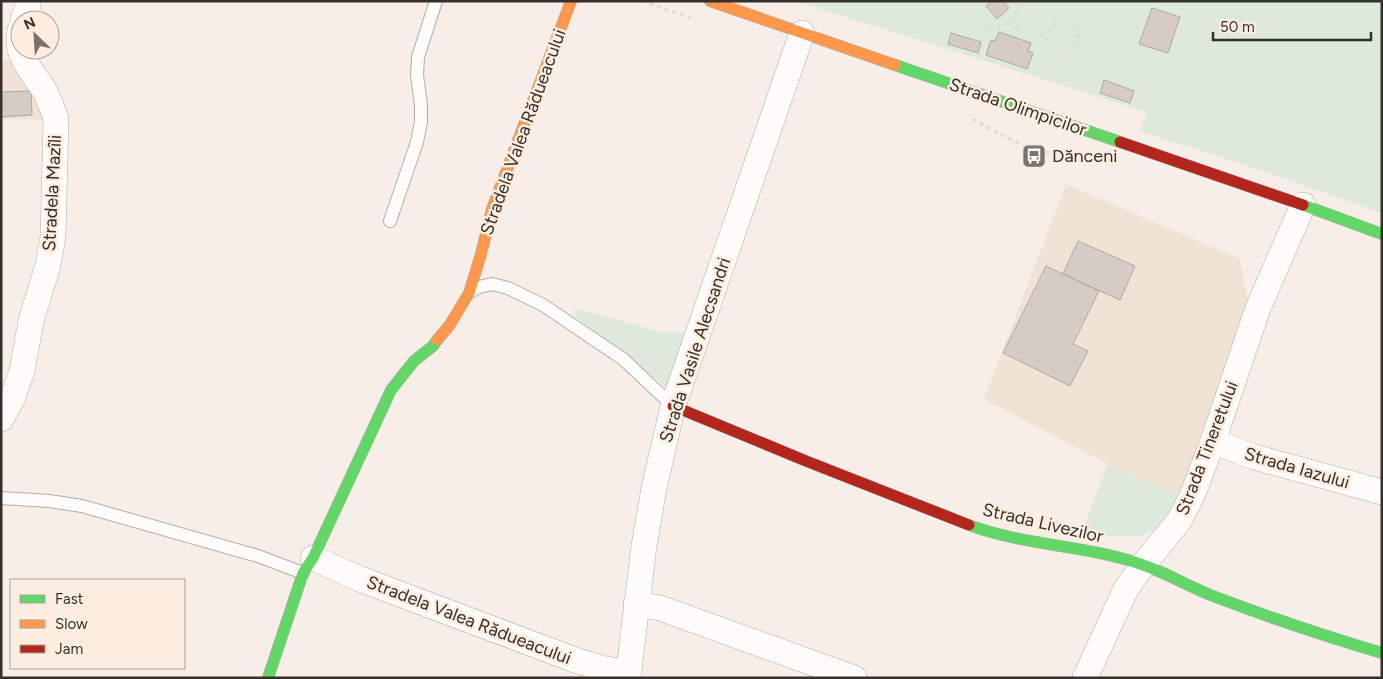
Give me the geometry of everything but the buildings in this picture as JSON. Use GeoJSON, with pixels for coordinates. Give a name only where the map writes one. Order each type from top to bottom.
{"type":"FeatureCollection","features":[{"type":"Feature","properties":{"kind":"street","name":"Stradela Valea Rădueacului"},"geometry":{"type":"LineString","coordinates":[[268,678],[308,566],[391,390],[402,375],[433,346],[449,326],[468,293],[492,210],[571,1]]}},
{"type":"Feature","properties":{"kind":"street","name":"Strada Olimpicilor"},"geometry":{"type":"LineString","coordinates":[[710,1],[1303,205],[1382,234]]}},
{"type":"Feature","properties":{"kind":"street","name":"Strada Vasile Alecsandri"},"geometry":{"type":"LineString","coordinates":[[628,676],[644,546],[654,488],[673,406],[802,33]]}},
{"type":"Feature","properties":{"kind":"street","name":"Stradela Mazîli"},"geometry":{"type":"LineString","coordinates":[[1,419],[12,399],[22,370],[31,321],[48,265],[53,237],[56,119],[51,102],[25,60]]}},
{"type":"Feature","properties":{"kind":"street","name":"Strada Tineretului"},"geometry":{"type":"LineString","coordinates":[[1085,678],[1126,589],[1179,521],[1192,496],[1213,441],[1258,308],[1303,205]]}},
{"type":"Feature","properties":{"kind":"street","name":"Strada Livezilor"},"geometry":{"type":"LineString","coordinates":[[673,406],[806,461],[983,530],[1020,540],[1105,555],[1143,565],[1211,595],[1318,634],[1382,653]]}},
{"type":"Feature","properties":{"kind":"street","name":"Strada Iazului"},"geometry":{"type":"LineString","coordinates":[[1213,441],[1254,457],[1382,492]]}},
{"type":"Feature","properties":{"kind":"street","name":"Stradela Valea Rădueacului"},"geometry":{"type":"LineString","coordinates":[[308,566],[360,579],[575,660],[628,676]]}},
{"type":"Feature","properties":{"kind":"street"},"geometry":{"type":"LineString","coordinates":[[636,604],[660,608],[854,678]]}},
{"type":"Feature","properties":{"kind":"lane"},"geometry":{"type":"LineString","coordinates":[[390,221],[417,142],[421,122],[421,104],[417,75],[418,57],[436,1]]}},
{"type":"Feature","properties":{"kind":"lane"},"geometry":{"type":"LineString","coordinates":[[468,293],[479,287],[492,284],[508,288],[543,305],[623,359],[673,406]]}},
{"type":"Feature","properties":{"kind":"lane"},"geometry":{"type":"LineString","coordinates":[[1,498],[49,501],[82,506],[258,556],[308,566]]}},
{"type":"Feature","properties":{"kind":"path"},"geometry":{"type":"LineString","coordinates":[[974,24],[992,28],[1008,23],[1022,5],[1021,1]]}},
{"type":"Feature","properties":{"kind":"path"},"geometry":{"type":"LineString","coordinates":[[1058,22],[1064,22],[1073,26],[1076,30],[1078,41],[1073,50],[1068,53],[1058,54],[1049,48],[1046,38],[1047,32],[1054,25],[1058,22]]}},
{"type":"Feature","properties":{"kind":"path"},"geometry":{"type":"LineString","coordinates":[[1008,23],[1046,38]]}},
{"type":"Feature","properties":{"kind":"shaded area"},"geometry":{"type":"Polygon","coordinates":[[[10,60],[38,95],[43,120],[1,119],[1,63],[10,60]]]}},
{"type":"Feature","properties":{"kind":"shaded area"},"geometry":{"type":"Polygon","coordinates":[[[1066,184],[1240,259],[1248,302],[1179,496],[1108,464],[984,399],[1066,184]]]}},
{"type":"Feature","properties":{"kind":"green space"},"geometry":{"type":"Polygon","coordinates":[[[795,1],[1382,1],[1382,213],[1260,170],[1140,131],[1147,112],[795,1]]]}},
{"type":"Feature","properties":{"kind":"green space"},"geometry":{"type":"Polygon","coordinates":[[[574,308],[661,332],[687,333],[669,389],[576,317],[574,308]]]}},
{"type":"Feature","properties":{"kind":"green space"},"geometry":{"type":"Polygon","coordinates":[[[1108,464],[1179,496],[1158,528],[1139,536],[1080,536],[1108,464]]]}},
{"type":"Feature","properties":{"kind":"traffic: fast"},"geometry":{"type":"LineString","coordinates":[[895,65],[1120,142]]}},
{"type":"Feature","properties":{"kind":"traffic: fast"},"geometry":{"type":"LineString","coordinates":[[1303,205],[1382,234]]}},
{"type":"Feature","properties":{"kind":"traffic: fast"},"geometry":{"type":"LineString","coordinates":[[268,678],[303,573],[313,558],[391,390],[414,361],[433,346],[437,340]]}},
{"type":"Feature","properties":{"kind":"traffic: fast"},"geometry":{"type":"LineString","coordinates":[[969,525],[1012,537],[1122,558],[1152,568],[1204,592],[1255,611],[1382,653]]}},
{"type":"Feature","properties":{"kind":"traffic: slow"},"geometry":{"type":"LineString","coordinates":[[437,340],[449,326],[469,293],[492,209],[571,1]]}},
{"type":"Feature","properties":{"kind":"traffic: slow"},"geometry":{"type":"LineString","coordinates":[[710,1],[895,65]]}},
{"type":"Feature","properties":{"kind":"traffic: jam"},"geometry":{"type":"LineString","coordinates":[[1120,142],[1303,205]]}},
{"type":"Feature","properties":{"kind":"traffic: jam"},"geometry":{"type":"LineString","coordinates":[[673,406],[969,525]]}},
{"type":"Feature","properties":{"kind":"place","name":"Dănceni"},"geometry":{"type":"Point","coordinates":[1034,156]}}]}
